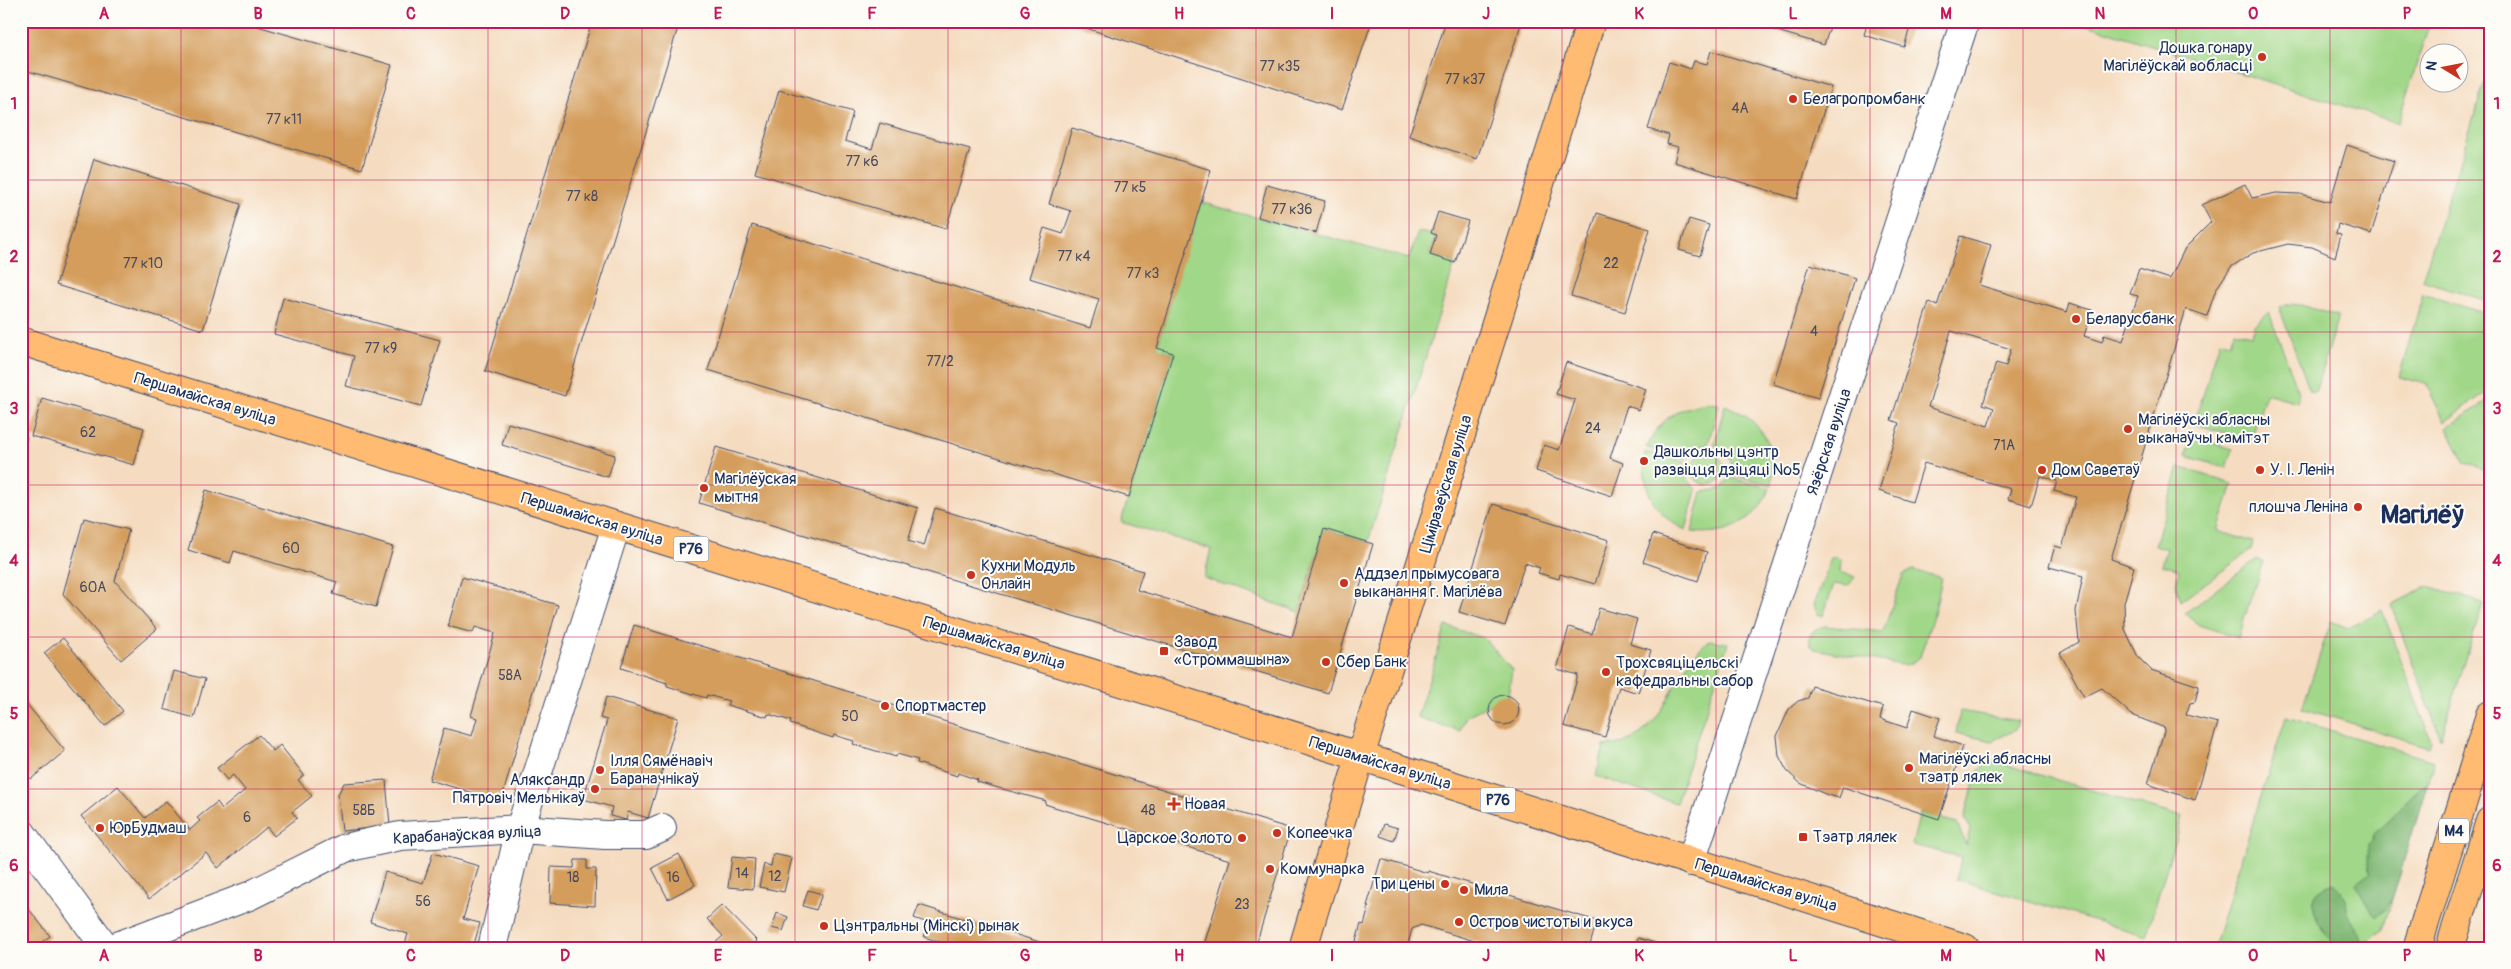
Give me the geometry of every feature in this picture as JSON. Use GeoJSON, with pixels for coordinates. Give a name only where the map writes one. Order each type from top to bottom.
{"type":"FeatureCollection","features":[{"type":"Feature","properties":{"kind":"main road","name":"Ціміразеўская вуліца"},"geometry":{"type":"LineString","coordinates":[[1303,948],[1360,757],[1591,21]]}},
{"type":"Feature","properties":{"kind":"main road","name":"Першамайская вуліца"},"geometry":{"type":"LineString","coordinates":[[21,341],[1360,757],[1965,948]]}},
{"type":"Feature","properties":{"kind":"main road","name":"М4"},"geometry":{"type":"LineString","coordinates":[[2417,948],[2490,715]]}},
{"type":"Feature","properties":{"kind":"main road","name":"М4"},"geometry":{"type":"LineString","coordinates":[[2450,948],[2490,821]]}},
{"type":"Feature","properties":{"kind":"street","name":"Язёрская вуліца"},"geometry":{"type":"LineString","coordinates":[[1691,862],[1966,21]]}},
{"type":"Feature","properties":{"kind":"street"},"geometry":{"type":"LineString","coordinates":[[492,948],[520,829],[616,526]]}},
{"type":"Feature","properties":{"kind":"street","name":"Карабанаўская вуліца"},"geometry":{"type":"LineString","coordinates":[[112,948],[249,896],[345,848],[400,836],[520,829],[605,835],[646,835],[662,828]]}},
{"type":"Feature","properties":{"kind":"street"},"geometry":{"type":"LineString","coordinates":[[21,832],[106,948]]}},
{"type":"Feature","properties":{"kind":"green space"},"geometry":{"type":"Polygon","coordinates":[[[2075,21],[2430,21],[2423,42],[2418,42],[2418,59],[2398,123],[2075,21]]]}},
{"type":"Feature","properties":{"kind":"green space"},"geometry":{"type":"Polygon","coordinates":[[[2490,66],[2490,302],[2422,280],[2490,66]]]}},
{"type":"Feature","properties":{"kind":"green space"},"geometry":{"type":"Polygon","coordinates":[[[1200,202],[1409,259],[1418,232],[1436,235],[1430,255],[1455,263],[1368,542],[1324,529],[1299,612],[1204,578],[1211,549],[1121,522],[1173,353],[1157,348],[1200,202]]]}},
{"type":"Feature","properties":{"kind":"green space"},"geometry":{"type":"Polygon","coordinates":[[[2423,294],[2490,315],[2490,389],[2445,422],[2426,384],[2399,377],[2423,294]]]}},
{"type":"Feature","properties":{"kind":"green space"},"geometry":{"type":"Polygon","coordinates":[[[2287,304],[2301,305],[2338,316],[2315,392],[2310,391],[2279,307],[2287,304]]]}},
{"type":"Feature","properties":{"kind":"green space"},"geometry":{"type":"Polygon","coordinates":[[[2269,312],[2299,393],[2297,402],[2266,393],[2251,440],[2194,424],[2220,340],[2230,343],[2234,331],[2251,335],[2254,325],[2269,312]]]}},
{"type":"Feature","properties":{"kind":"green space"},"geometry":{"type":"Polygon","coordinates":[[[2490,399],[2490,471],[2465,463],[2447,428],[2490,399]]]}},
{"type":"Feature","properties":{"kind":"green space"},"geometry":{"type":"Polygon","coordinates":[[[1707,403],[1719,404],[1708,444],[1696,448],[1686,459],[1647,448],[1657,430],[1670,417],[1687,408],[1707,403]]]}},
{"type":"Feature","properties":{"kind":"green space"},"geometry":{"type":"Polygon","coordinates":[[[1725,405],[1749,418],[1764,436],[1772,458],[1772,485],[1732,475],[1732,465],[1729,456],[1714,445],[1725,405]]]}},
{"type":"Feature","properties":{"kind":"green space"},"geometry":{"type":"Polygon","coordinates":[[[2191,437],[2233,449],[2227,468],[2186,456],[2191,437]]]}},
{"type":"Feature","properties":{"kind":"green space"},"geometry":{"type":"Polygon","coordinates":[[[1645,452],[1685,462],[1685,475],[1696,490],[1686,530],[1665,517],[1657,508],[1645,477],[1645,452]]]}},
{"type":"Feature","properties":{"kind":"green space"},"geometry":{"type":"Polygon","coordinates":[[[1708,453],[1719,458],[1724,469],[1719,480],[1708,485],[1697,480],[1692,469],[1697,458],[1708,453]]]}},
{"type":"Feature","properties":{"kind":"green space"},"geometry":{"type":"Polygon","coordinates":[[[2179,467],[2233,484],[2218,531],[2253,542],[2251,550],[2181,601],[2176,584],[2179,570],[2162,565],[2167,549],[2155,545],[2179,467]]]}},
{"type":"Feature","properties":{"kind":"green space"},"geometry":{"type":"Polygon","coordinates":[[[1730,478],[1770,488],[1757,510],[1739,525],[1717,532],[1692,532],[1702,492],[1721,489],[1730,478]]]}},
{"type":"Feature","properties":{"kind":"green space"},"geometry":{"type":"Polygon","coordinates":[[[1836,556],[1841,561],[1840,572],[1855,577],[1848,586],[1834,584],[1823,616],[1818,614],[1814,605],[1831,558],[1836,556]]]}},
{"type":"Feature","properties":{"kind":"green space"},"geometry":{"type":"Polygon","coordinates":[[[2257,559],[2263,561],[2238,638],[2199,625],[2185,613],[2257,559]]]}},
{"type":"Feature","properties":{"kind":"green space"},"geometry":{"type":"Polygon","coordinates":[[[1913,570],[1942,578],[1935,610],[1920,657],[1910,664],[1902,665],[1815,649],[1810,645],[1811,634],[1818,628],[1825,626],[1883,632],[1903,575],[1913,570]]]}},
{"type":"Feature","properties":{"kind":"green space"},"geometry":{"type":"Polygon","coordinates":[[[2429,586],[2483,603],[2441,739],[2391,605],[2429,586]]]}},
{"type":"Feature","properties":{"kind":"green space"},"geometry":{"type":"Polygon","coordinates":[[[2382,610],[2431,741],[2429,747],[2302,708],[2331,621],[2348,628],[2382,610]]]}},
{"type":"Feature","properties":{"kind":"green space"},"geometry":{"type":"Polygon","coordinates":[[[1446,626],[1484,638],[1512,670],[1508,696],[1466,716],[1460,731],[1417,717],[1446,626]]]}},
{"type":"Feature","properties":{"kind":"green space"},"geometry":{"type":"Polygon","coordinates":[[[1710,640],[1728,643],[1676,803],[1596,776],[1604,746],[1625,742],[1642,733],[1665,704],[1684,669],[1696,653],[1710,640]]]}},
{"type":"Feature","properties":{"kind":"green space"},"geometry":{"type":"Polygon","coordinates":[[[1960,711],[2018,721],[2015,730],[1992,741],[1956,733],[1960,711]]]}},
{"type":"Feature","properties":{"kind":"green space"},"geometry":{"type":"Polygon","coordinates":[[[2286,717],[2434,761],[2383,930],[2369,939],[2366,948],[2213,948],[2286,717]]]}},
{"type":"Feature","properties":{"kind":"green space"},"geometry":{"type":"Polygon","coordinates":[[[1990,760],[2182,817],[2146,936],[1956,879],[1962,857],[1912,845],[1920,813],[1957,823],[1966,845],[1970,829],[1965,817],[1977,772],[1990,760]]]}},
{"type":"Feature","properties":{"kind":"green space"},"geometry":{"type":"Polygon","coordinates":[[[2428,781],[2393,897],[2386,909],[2377,917],[2370,910],[2356,884],[2371,873],[2368,863],[2368,845],[2373,839],[2374,833],[2428,781]]]}},
{"type":"Feature","properties":{"kind":"green space"},"geometry":{"type":"Polygon","coordinates":[[[2333,883],[2344,896],[2349,913],[2359,934],[2361,948],[2340,948],[2339,945],[2328,937],[2319,923],[2314,908],[2316,894],[2333,883]]]}},
{"type":"Feature","properties":{"kind":"building"},"geometry":{"type":"Polygon","coordinates":[[[21,21],[240,21],[392,65],[362,169],[21,69],[21,21]]]}},
{"type":"Feature","properties":{"kind":"building"},"geometry":{"type":"Polygon","coordinates":[[[592,21],[680,21],[565,396],[485,371],[592,21]]]}},
{"type":"Feature","properties":{"kind":"building"},"geometry":{"type":"Polygon","coordinates":[[[1064,21],[1372,21],[1342,110],[1064,21]]]}},
{"type":"Feature","properties":{"kind":"building"},"geometry":{"type":"Polygon","coordinates":[[[1446,21],[1522,21],[1477,159],[1409,136],[1446,21]]]}},
{"type":"Feature","properties":{"kind":"building"},"geometry":{"type":"Polygon","coordinates":[[[1815,21],[1830,27],[1824,45],[1747,22],[1815,21]]]}},
{"type":"Feature","properties":{"kind":"building"},"geometry":{"type":"Polygon","coordinates":[[[1868,21],[1912,21],[1904,47],[1864,35],[1868,21]]]}},
{"type":"Feature","properties":{"kind":"building"},"geometry":{"type":"Polygon","coordinates":[[[1711,51],[1831,87],[1797,199],[1674,162],[1678,147],[1667,144],[1669,135],[1648,129],[1669,62],[1691,69],[1694,61],[1707,64],[1711,51]]]}},
{"type":"Feature","properties":{"kind":"building"},"geometry":{"type":"Polygon","coordinates":[[[779,90],[853,112],[845,141],[872,149],[880,123],[970,149],[946,229],[755,173],[779,90]]]}},
{"type":"Feature","properties":{"kind":"building"},"geometry":{"type":"Polygon","coordinates":[[[1072,128],[1211,170],[1157,348],[1173,353],[1129,497],[708,370],[752,225],[1090,328],[1099,299],[1029,278],[1044,228],[1063,234],[1071,211],[1049,204],[1072,128]]]}},
{"type":"Feature","properties":{"kind":"building","name":"Дом Саветаў"},"geometry":{"type":"Polygon","coordinates":[[[2347,145],[2394,161],[2371,234],[2338,224],[2336,234],[2341,235],[2335,257],[2312,247],[2288,244],[2253,253],[2231,267],[2216,289],[2207,316],[2186,309],[2111,559],[2134,567],[2124,603],[2125,629],[2138,657],[2151,670],[2199,686],[2195,702],[2190,703],[2186,715],[2218,723],[2195,800],[2148,784],[2165,728],[2132,715],[2102,688],[2084,697],[2060,653],[2079,642],[2076,611],[2083,576],[2049,567],[2055,546],[2062,548],[2076,497],[2054,491],[2057,481],[2040,476],[2031,506],[2008,499],[2011,489],[1924,463],[1912,502],[1879,491],[1899,423],[1891,420],[1929,302],[1937,306],[1960,236],[1991,245],[1979,285],[2067,312],[2070,303],[2092,310],[2084,336],[2102,342],[2104,335],[2123,341],[2138,296],[2130,294],[2139,269],[2170,279],[2185,248],[2211,222],[2202,205],[2245,184],[2252,198],[2276,193],[2300,194],[2330,202],[2347,145]],[[1951,331],[1928,407],[1988,426],[1994,408],[1983,404],[1996,363],[2006,366],[2011,349],[1951,331]]]}},
{"type":"Feature","properties":{"kind":"building"},"geometry":{"type":"Polygon","coordinates":[[[94,159],[241,204],[203,330],[56,285],[94,159]]]}},
{"type":"Feature","properties":{"kind":"building"},"geometry":{"type":"Polygon","coordinates":[[[1267,185],[1325,201],[1316,233],[1258,217],[1267,185]]]}},
{"type":"Feature","properties":{"kind":"building"},"geometry":{"type":"Polygon","coordinates":[[[1438,212],[1468,221],[1455,263],[1430,255],[1436,235],[1431,233],[1438,212]]]}},
{"type":"Feature","properties":{"kind":"building"},"geometry":{"type":"Polygon","coordinates":[[[1597,213],[1650,229],[1625,312],[1571,296],[1597,213]]]}},
{"type":"Feature","properties":{"kind":"building"},"geometry":{"type":"Polygon","coordinates":[[[1689,219],[1709,225],[1700,256],[1679,250],[1689,219]]]}},
{"type":"Feature","properties":{"kind":"building"},"geometry":{"type":"Polygon","coordinates":[[[1810,264],[1855,278],[1818,398],[1773,384],[1810,264]]]}},
{"type":"Feature","properties":{"kind":"building"},"geometry":{"type":"Polygon","coordinates":[[[283,298],[440,340],[421,406],[346,386],[354,356],[274,334],[283,298]]]}},
{"type":"Feature","properties":{"kind":"building"},"geometry":{"type":"Polygon","coordinates":[[[1566,362],[1646,389],[1639,410],[1627,406],[1610,458],[1623,463],[1612,496],[1536,471],[1544,445],[1559,450],[1575,400],[1556,394],[1566,362]]]}},
{"type":"Feature","properties":{"kind":"building"},"geometry":{"type":"Polygon","coordinates":[[[42,398],[144,428],[134,465],[31,436],[42,398]]]}},
{"type":"Feature","properties":{"kind":"building"},"geometry":{"type":"Polygon","coordinates":[[[508,423],[615,455],[608,477],[502,445],[508,423]]]}},
{"type":"Feature","properties":{"kind":"building"},"geometry":{"type":"Polygon","coordinates":[[[21,436],[27,437],[22,453],[21,453],[21,436]]]}},
{"type":"Feature","properties":{"kind":"building"},"geometry":{"type":"Polygon","coordinates":[[[716,447],[918,508],[908,541],[924,546],[935,508],[1143,571],[1137,590],[1292,637],[1324,529],[1373,544],[1328,693],[699,503],[716,447]]]}},
{"type":"Feature","properties":{"kind":"building"},"geometry":{"type":"Polygon","coordinates":[[[206,490],[393,547],[376,607],[333,594],[337,582],[234,551],[230,563],[188,550],[206,490]]]}},
{"type":"Feature","properties":{"kind":"building"},"geometry":{"type":"Polygon","coordinates":[[[1493,504],[1609,540],[1595,584],[1560,574],[1559,579],[1538,573],[1540,568],[1525,563],[1505,626],[1459,612],[1493,504]]]}},
{"type":"Feature","properties":{"kind":"building"},"geometry":{"type":"Polygon","coordinates":[[[84,518],[129,530],[115,581],[157,629],[121,660],[63,594],[84,518]]]}},
{"type":"Feature","properties":{"kind":"building"},"geometry":{"type":"Polygon","coordinates":[[[1653,534],[1707,552],[1698,581],[1643,562],[1653,534]]]}},
{"type":"Feature","properties":{"kind":"building"},"geometry":{"type":"Polygon","coordinates":[[[462,577],[558,605],[501,801],[429,780],[444,728],[472,736],[477,718],[471,716],[495,633],[475,627],[473,633],[448,626],[462,577]]]}},
{"type":"Feature","properties":{"kind":"building","name":"Трохсвяціцельскі кафедральны сабор"},"geometry":{"type":"Polygon","coordinates":[[[1599,608],[1637,619],[1630,644],[1651,650],[1638,693],[1619,687],[1605,737],[1564,726],[1578,675],[1557,669],[1569,627],[1592,634],[1599,608]]]}},
{"type":"Feature","properties":{"kind":"building"},"geometry":{"type":"Polygon","coordinates":[[[634,625],[1291,829],[1255,948],[1203,948],[1230,860],[1051,806],[1045,804],[1046,801],[977,782],[978,780],[958,773],[957,776],[917,763],[918,760],[897,754],[896,757],[853,744],[854,741],[834,735],[833,738],[790,724],[791,721],[768,714],[767,717],[727,705],[729,701],[707,695],[706,698],[667,686],[667,683],[621,668],[634,625]]]}},
{"type":"Feature","properties":{"kind":"building"},"geometry":{"type":"Polygon","coordinates":[[[63,638],[123,711],[105,726],[44,653],[63,638]]]}},
{"type":"Feature","properties":{"kind":"building"},"geometry":{"type":"Polygon","coordinates":[[[174,671],[205,679],[194,718],[164,709],[174,671]]]}},
{"type":"Feature","properties":{"kind":"building"},"geometry":{"type":"Polygon","coordinates":[[[1812,686],[1883,707],[1880,719],[1907,728],[1913,709],[1940,718],[1934,736],[1963,746],[1939,819],[1843,787],[1839,798],[1825,794],[1800,783],[1787,771],[1779,756],[1777,736],[1789,709],[1798,701],[1808,698],[1812,686]]]}},
{"type":"Feature","properties":{"kind":"building"},"geometry":{"type":"Polygon","coordinates":[[[1504,695],[1510,696],[1518,704],[1518,716],[1510,724],[1504,725],[1498,724],[1490,716],[1489,710],[1490,704],[1498,696],[1504,695]]]}},
{"type":"Feature","properties":{"kind":"building"},"geometry":{"type":"Polygon","coordinates":[[[21,697],[65,751],[31,779],[21,767],[21,697]]]}},
{"type":"Feature","properties":{"kind":"building"},"geometry":{"type":"Polygon","coordinates":[[[606,697],[678,718],[648,818],[628,812],[626,820],[610,816],[612,807],[583,799],[607,720],[600,718],[606,697]]]}},
{"type":"Feature","properties":{"kind":"building"},"geometry":{"type":"Polygon","coordinates":[[[259,735],[273,751],[280,745],[304,775],[298,780],[312,796],[292,812],[297,818],[274,836],[267,827],[218,868],[206,853],[149,899],[81,816],[118,786],[145,818],[166,801],[190,830],[200,821],[197,818],[217,802],[222,809],[245,790],[233,775],[227,780],[217,768],[259,735]]]}},
{"type":"Feature","properties":{"kind":"building"},"geometry":{"type":"Polygon","coordinates":[[[386,780],[390,826],[342,831],[338,794],[344,783],[386,780]]]}},
{"type":"Feature","properties":{"kind":"building"},"geometry":{"type":"Polygon","coordinates":[[[1384,824],[1398,828],[1394,841],[1380,836],[1384,824]]]}},
{"type":"Feature","properties":{"kind":"building"},"geometry":{"type":"Polygon","coordinates":[[[433,853],[479,866],[463,919],[480,923],[473,948],[456,945],[455,948],[404,948],[408,934],[370,922],[385,872],[423,883],[433,853]]]}},
{"type":"Feature","properties":{"kind":"building"},"geometry":{"type":"Polygon","coordinates":[[[679,854],[695,885],[668,899],[652,868],[679,854]]]}},
{"type":"Feature","properties":{"kind":"building"},"geometry":{"type":"Polygon","coordinates":[[[773,854],[792,858],[784,892],[759,887],[764,864],[771,866],[773,854]]]}},
{"type":"Feature","properties":{"kind":"building"},"geometry":{"type":"Polygon","coordinates":[[[732,857],[755,859],[753,889],[728,887],[732,857]]]}},
{"type":"Feature","properties":{"kind":"building"},"geometry":{"type":"Polygon","coordinates":[[[1381,859],[1597,921],[1589,948],[1498,948],[1421,925],[1412,929],[1407,948],[1354,948],[1361,924],[1364,925],[1369,907],[1367,906],[1381,859]]]}},
{"type":"Feature","properties":{"kind":"building"},"geometry":{"type":"Polygon","coordinates":[[[575,860],[587,860],[587,869],[596,869],[595,906],[550,903],[551,867],[574,868],[575,860]]]}},
{"type":"Feature","properties":{"kind":"building"},"geometry":{"type":"Polygon","coordinates":[[[808,890],[822,894],[816,910],[803,906],[808,890]]]}},
{"type":"Feature","properties":{"kind":"building"},"geometry":{"type":"Polygon","coordinates":[[[21,899],[50,936],[34,948],[21,948],[21,899]]]}},
{"type":"Feature","properties":{"kind":"building"},"geometry":{"type":"Polygon","coordinates":[[[722,905],[757,941],[749,948],[720,948],[715,943],[723,936],[707,919],[722,905]]]}},
{"type":"Feature","properties":{"kind":"building"},"geometry":{"type":"Polygon","coordinates":[[[919,905],[1056,948],[957,948],[924,937],[928,923],[914,918],[919,905]]]}},
{"type":"Feature","properties":{"kind":"building"},"geometry":{"type":"Polygon","coordinates":[[[777,913],[788,917],[783,931],[772,928],[777,913]]]}},
{"type":"Feature","properties":{"kind":"building"},"geometry":{"type":"Polygon","coordinates":[[[1638,938],[1669,947],[1669,948],[1636,948],[1638,938]]]}},
{"type":"Feature","properties":{"kind":"place","name":"Дошка гонару Магілёўскай вобласці"},"geometry":{"type":"Point","coordinates":[2262,57]}},
{"type":"Feature","properties":{"kind":"place","name":"Белагропромбанк"},"geometry":{"type":"Point","coordinates":[1793,99]}},
{"type":"Feature","properties":{"kind":"place","name":"Беларусбанк"},"geometry":{"type":"Point","coordinates":[2076,319]}},
{"type":"Feature","properties":{"kind":"place","name":"Магілёўскі абласны выканаўчы камітэт"},"geometry":{"type":"Point","coordinates":[2128,429]}},
{"type":"Feature","properties":{"kind":"place","name":"Дашкольны цэнтр развіцця дзіцяці №5"},"geometry":{"type":"Point","coordinates":[1644,461]}},
{"type":"Feature","properties":{"kind":"place","name":"Дом Саветаў"},"geometry":{"type":"Point","coordinates":[2042,470]}},
{"type":"Feature","properties":{"kind":"place","name":"У. І. Ленін"},"geometry":{"type":"Point","coordinates":[2260,470]}},
{"type":"Feature","properties":{"kind":"place","name":"Магілёўская мытня"},"geometry":{"type":"Point","coordinates":[704,488]}},
{"type":"Feature","properties":{"kind":"place","name":"плошча Леніна"},"geometry":{"type":"Point","coordinates":[2358,507]}},
{"type":"Feature","properties":{"kind":"place","name":"Кухни Модуль Онлайн"},"geometry":{"type":"Point","coordinates":[971,575]}},
{"type":"Feature","properties":{"kind":"place","name":"Аддзел прымусовага выканання г. Магілёва"},"geometry":{"type":"Point","coordinates":[1344,583]}},
{"type":"Feature","properties":{"kind":"place","name":"Завод «Строммашына»"},"geometry":{"type":"Point","coordinates":[1164,651]}},
{"type":"Feature","properties":{"kind":"place","name":"Сбер Банк"},"geometry":{"type":"Point","coordinates":[1326,662]}},
{"type":"Feature","properties":{"kind":"place","name":"Трохсвяціцельскі кафедральны сабор"},"geometry":{"type":"Point","coordinates":[1606,672]}},
{"type":"Feature","properties":{"kind":"place","name":"Спортмастер"},"geometry":{"type":"Point","coordinates":[885,706]}},
{"type":"Feature","properties":{"kind":"place","name":"Магілёўскі абласны тэатр лялек"},"geometry":{"type":"Point","coordinates":[1909,768]}},
{"type":"Feature","properties":{"kind":"place","name":"Ілля Сямёнавіч Бараначнікаў"},"geometry":{"type":"Point","coordinates":[600,770]}},
{"type":"Feature","properties":{"kind":"place","name":"Аляксандр Пятровіч Мельнікаў"},"geometry":{"type":"Point","coordinates":[595,789]}},
{"type":"Feature","properties":{"kind":"place","name":"Новая"},"geometry":{"type":"Point","coordinates":[1174,804]}},
{"type":"Feature","properties":{"kind":"place","name":"ЮрБудмаш"},"geometry":{"type":"Point","coordinates":[100,828]}},
{"type":"Feature","properties":{"kind":"place","name":"Копеечка"},"geometry":{"type":"Point","coordinates":[1277,833]}},
{"type":"Feature","properties":{"kind":"place","name":"Тэатр лялек"},"geometry":{"type":"Point","coordinates":[1803,837]}},
{"type":"Feature","properties":{"kind":"place","name":"Царское Золото"},"geometry":{"type":"Point","coordinates":[1242,838]}},
{"type":"Feature","properties":{"kind":"place","name":"Коммунарка"},"geometry":{"type":"Point","coordinates":[1270,869]}},
{"type":"Feature","properties":{"kind":"place","name":"Три цены"},"geometry":{"type":"Point","coordinates":[1445,884]}},
{"type":"Feature","properties":{"kind":"place","name":"Мила"},"geometry":{"type":"Point","coordinates":[1464,890]}},
{"type":"Feature","properties":{"kind":"place","name":"Остров чистоты и вкуса"},"geometry":{"type":"Point","coordinates":[1459,922]}},
{"type":"Feature","properties":{"kind":"place","name":"Цэнтральны (Мінскі) рынак"},"geometry":{"type":"Point","coordinates":[824,926]}},
{"type":"Feature","properties":{"kind":"district","name":"Магілёў"},"geometry":{"type":"Point","coordinates":[2422,515]}}]}
